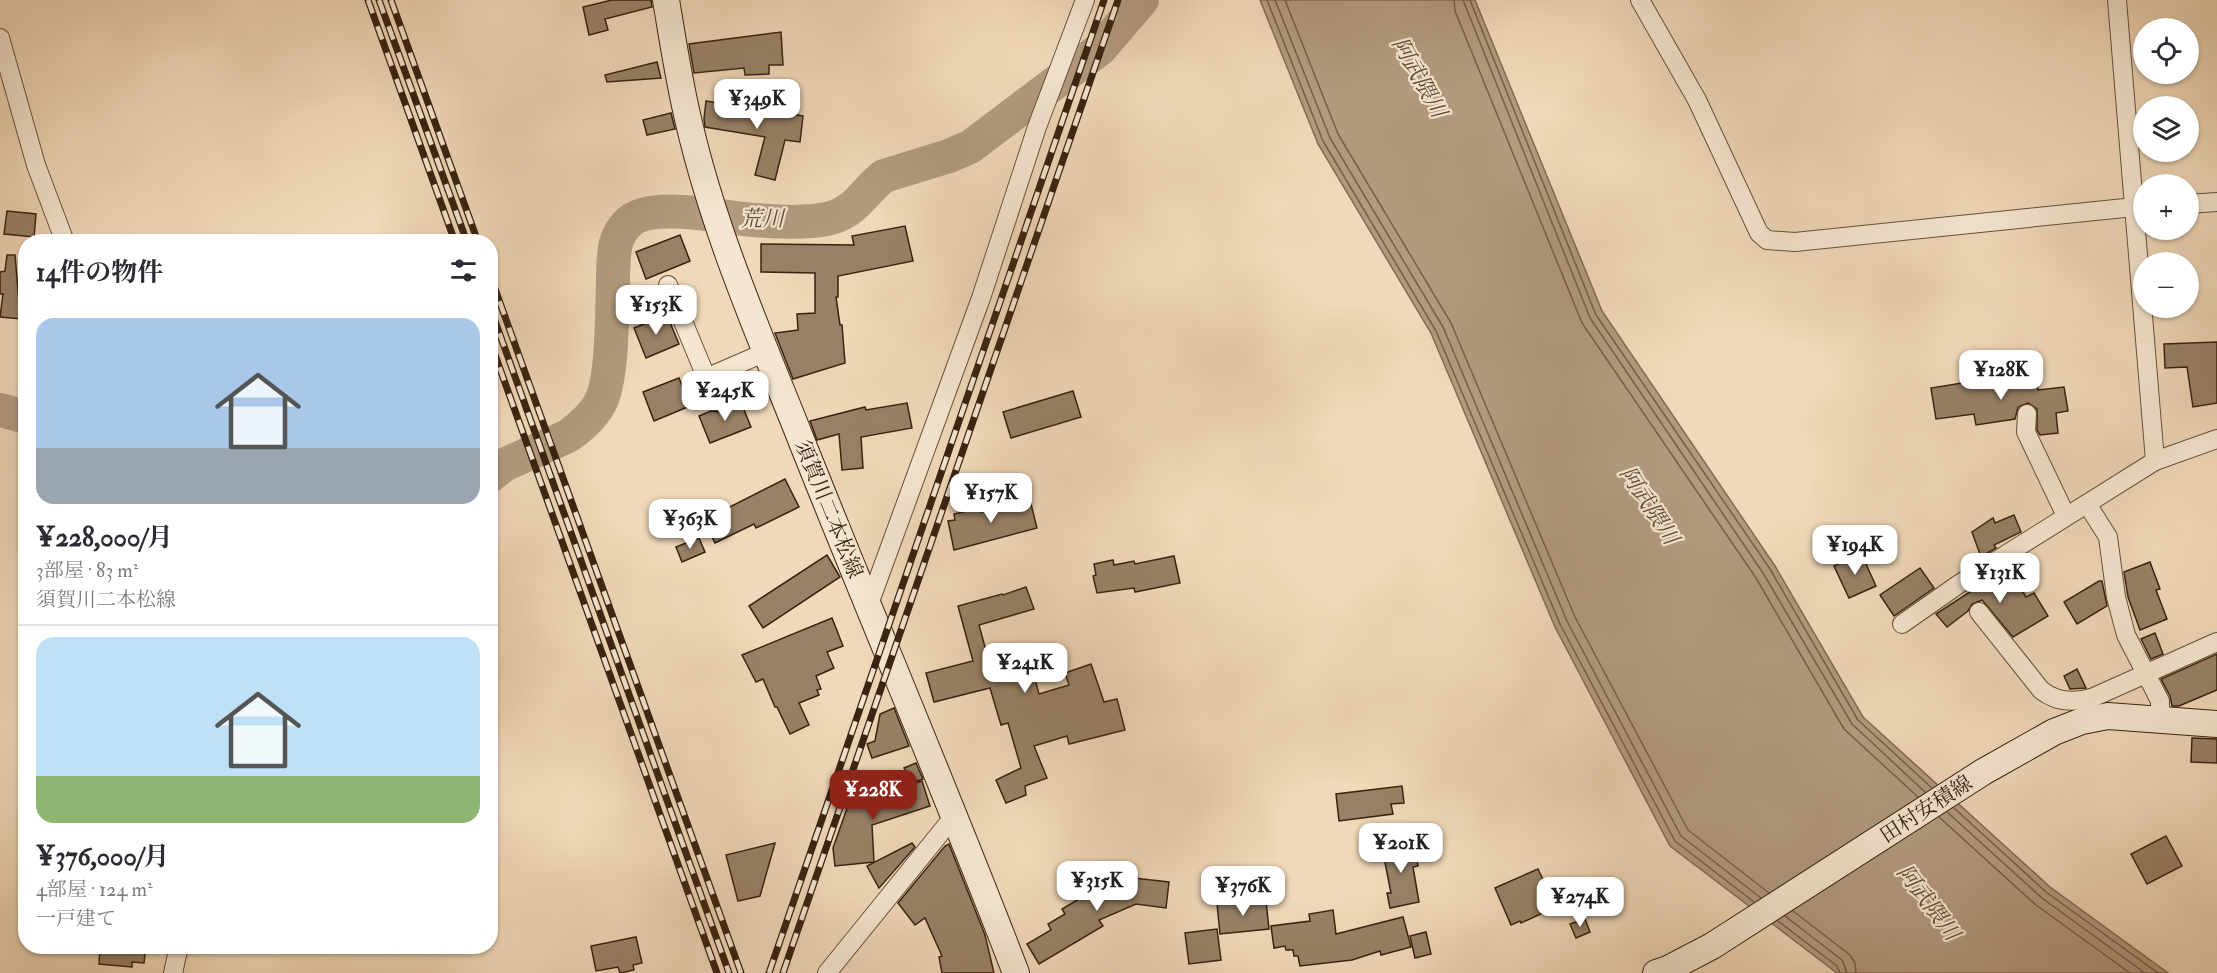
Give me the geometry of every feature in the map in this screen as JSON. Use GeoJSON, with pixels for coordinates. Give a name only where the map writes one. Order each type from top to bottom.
{"type":"FeatureCollection","features":[{"type":"Feature","properties":{"kind":"main road","name":"須賀川二本松線"},"geometry":{"type":"LineString","coordinates":[[666,0],[689,123],[715,216],[766,352],[868,607],[956,815],[1016,973]]}},
{"type":"Feature","properties":{"kind":"main road","name":"田村安積線"},"geometry":{"type":"LineString","coordinates":[[1656,973],[1712,946],[1742,928],[2036,740],[2082,721],[2108,716],[2217,724]]}},
{"type":"Feature","properties":{"kind":"street"},"geometry":{"type":"LineString","coordinates":[[868,607],[981,298],[1037,127],[1085,0]]}},
{"type":"Feature","properties":{"kind":"street"},"geometry":{"type":"LineString","coordinates":[[1640,0],[1697,100],[1759,233],[1767,240],[1795,242],[2133,207]]}},
{"type":"Feature","properties":{"kind":"street"},"geometry":{"type":"LineString","coordinates":[[2117,0],[2136,174]]}},
{"type":"Feature","properties":{"kind":"street"},"geometry":{"type":"LineString","coordinates":[[0,38],[36,165],[62,234]]}},
{"type":"Feature","properties":{"kind":"street"},"geometry":{"type":"LineString","coordinates":[[2199,203],[2217,202]]}},
{"type":"Feature","properties":{"kind":"street"},"geometry":{"type":"LineString","coordinates":[[2141,240],[2147,386],[2155,461]]}},
{"type":"Feature","properties":{"kind":"street"},"geometry":{"type":"LineString","coordinates":[[668,285],[716,401]]}},
{"type":"Feature","properties":{"kind":"street"},"geometry":{"type":"LineString","coordinates":[[706,378],[766,352]]}},
{"type":"Feature","properties":{"kind":"street"},"geometry":{"type":"LineString","coordinates":[[2027,414],[2026,432],[2066,516]]}},
{"type":"Feature","properties":{"kind":"street"},"geometry":{"type":"LineString","coordinates":[[1902,624],[1959,584],[2155,461],[2217,440]]}},
{"type":"Feature","properties":{"kind":"street"},"geometry":{"type":"LineString","coordinates":[[2087,504],[2108,537],[2116,597],[2124,629],[2160,701],[2160,719]]}},
{"type":"Feature","properties":{"kind":"street"},"geometry":{"type":"LineString","coordinates":[[1979,612],[2042,690],[2054,698],[2080,702],[2217,642]]}},
{"type":"Feature","properties":{"kind":"street"},"geometry":{"type":"LineString","coordinates":[[827,973],[956,815]]}},
{"type":"Feature","properties":{"kind":"street"},"geometry":{"type":"LineString","coordinates":[[172,973],[177,954]]}},
{"type":"Feature","properties":{"kind":"water","name":"阿武隈川"},"geometry":{"type":"Polygon","coordinates":[[[1260,0],[1475,0],[1602,311],[1775,566],[1863,717],[2050,887],[2168,973],[1837,973],[1670,846],[1555,627],[1431,333],[1318,144],[1260,0]]]}},
{"type":"Feature","properties":{"kind":"building"},"geometry":{"type":"Polygon","coordinates":[[[612,0],[651,0],[652,7],[605,19],[608,30],[589,35],[583,7],[612,0]]]}},
{"type":"Feature","properties":{"kind":"building"},"geometry":{"type":"Polygon","coordinates":[[[781,32],[783,65],[769,65],[769,74],[745,75],[744,68],[694,73],[689,44],[781,32]]]}},
{"type":"Feature","properties":{"kind":"building"},"geometry":{"type":"Polygon","coordinates":[[[657,62],[661,78],[607,82],[605,75],[657,62]]]}},
{"type":"Feature","properties":{"kind":"building"},"geometry":{"type":"Polygon","coordinates":[[[706,101],[803,116],[800,142],[785,140],[775,180],[755,175],[765,137],[705,127],[706,101]]]}},
{"type":"Feature","properties":{"kind":"building"},"geometry":{"type":"Polygon","coordinates":[[[671,113],[675,129],[647,135],[643,120],[671,113]]]}},
{"type":"Feature","properties":{"kind":"building"},"geometry":{"type":"Polygon","coordinates":[[[7,211],[36,214],[34,234],[4,234],[7,211]]]}},
{"type":"Feature","properties":{"kind":"building"},"geometry":{"type":"Polygon","coordinates":[[[905,226],[913,261],[838,276],[838,297],[836,297],[840,325],[842,325],[845,363],[793,379],[775,333],[798,330],[797,314],[815,313],[815,273],[761,272],[761,244],[854,245],[852,236],[905,226]]]}},
{"type":"Feature","properties":{"kind":"building"},"geometry":{"type":"Polygon","coordinates":[[[680,235],[690,261],[646,279],[636,252],[680,235]]]}},
{"type":"Feature","properties":{"kind":"building"},"geometry":{"type":"Polygon","coordinates":[[[7,255],[15,255],[18,319],[0,317],[3,294],[0,294],[0,272],[5,271],[7,255]]]}},
{"type":"Feature","properties":{"kind":"building"},"geometry":{"type":"Polygon","coordinates":[[[667,315],[679,344],[646,358],[634,328],[667,315]]]}},
{"type":"Feature","properties":{"kind":"building"},"geometry":{"type":"Polygon","coordinates":[[[2217,342],[2217,403],[2193,407],[2187,367],[2165,368],[2164,344],[2217,342]]]}},
{"type":"Feature","properties":{"kind":"building"},"geometry":{"type":"Polygon","coordinates":[[[2035,371],[2038,390],[2064,387],[2068,411],[2056,413],[2058,433],[2040,435],[2037,430],[2037,409],[2028,403],[2018,407],[2015,419],[1976,425],[1974,414],[1936,419],[1931,388],[2035,371]]]}},
{"type":"Feature","properties":{"kind":"building"},"geometry":{"type":"Polygon","coordinates":[[[679,378],[690,406],[654,421],[643,392],[679,378]]]}},
{"type":"Feature","properties":{"kind":"building"},"geometry":{"type":"Polygon","coordinates":[[[1073,391],[1081,417],[1011,438],[1003,412],[1073,391]]]}},
{"type":"Feature","properties":{"kind":"building"},"geometry":{"type":"Polygon","coordinates":[[[740,400],[751,427],[710,443],[699,416],[711,411],[720,412],[726,405],[740,400]]]}},
{"type":"Feature","properties":{"kind":"building"},"geometry":{"type":"Polygon","coordinates":[[[907,403],[912,428],[861,437],[863,468],[842,470],[839,434],[817,440],[810,421],[865,407],[866,410],[907,403]]]}},
{"type":"Feature","properties":{"kind":"building"},"geometry":{"type":"Polygon","coordinates":[[[785,479],[799,507],[756,528],[754,524],[715,543],[705,523],[709,521],[708,518],[785,479]]]}},
{"type":"Feature","properties":{"kind":"building"},"geometry":{"type":"Polygon","coordinates":[[[1030,500],[1037,528],[954,550],[948,521],[955,520],[954,514],[980,508],[981,512],[1030,500]]]}},
{"type":"Feature","properties":{"kind":"building"},"geometry":{"type":"Polygon","coordinates":[[[2014,515],[2021,532],[1994,545],[1996,548],[1981,557],[1972,532],[1993,518],[1995,523],[2014,515]]]}},
{"type":"Feature","properties":{"kind":"building"},"geometry":{"type":"Polygon","coordinates":[[[699,538],[705,552],[682,562],[676,547],[699,538]]]}},
{"type":"Feature","properties":{"kind":"building"},"geometry":{"type":"Polygon","coordinates":[[[1861,553],[1876,586],[1849,598],[1834,566],[1861,553]]]}},
{"type":"Feature","properties":{"kind":"building"},"geometry":{"type":"Polygon","coordinates":[[[827,555],[840,577],[763,628],[749,606],[827,555]]]}},
{"type":"Feature","properties":{"kind":"building"},"geometry":{"type":"Polygon","coordinates":[[[1174,556],[1180,583],[1135,592],[1134,588],[1097,593],[1093,576],[1096,575],[1094,564],[1113,560],[1114,565],[1134,561],[1135,564],[1174,556]]]}},
{"type":"Feature","properties":{"kind":"building"},"geometry":{"type":"Polygon","coordinates":[[[2150,562],[2160,589],[2156,590],[2167,619],[2140,630],[2128,597],[2124,572],[2150,562]]]}},
{"type":"Feature","properties":{"kind":"building"},"geometry":{"type":"Polygon","coordinates":[[[2008,567],[2026,597],[2034,593],[2048,616],[2013,637],[1982,600],[1972,604],[1968,611],[1947,627],[1936,614],[2008,567]]]}},
{"type":"Feature","properties":{"kind":"building"},"geometry":{"type":"Polygon","coordinates":[[[1920,568],[1934,588],[1894,616],[1880,595],[1920,568]]]}},
{"type":"Feature","properties":{"kind":"building"},"geometry":{"type":"Polygon","coordinates":[[[2102,581],[2107,606],[2077,624],[2064,602],[2102,581]]]}},
{"type":"Feature","properties":{"kind":"building"},"geometry":{"type":"Polygon","coordinates":[[[1026,587],[1034,609],[979,625],[988,658],[1026,647],[1039,694],[1069,685],[1065,673],[1091,664],[1104,702],[1117,699],[1125,730],[1069,744],[1067,736],[1034,746],[1047,778],[1025,786],[1026,795],[1006,803],[996,780],[1021,768],[1008,723],[1001,725],[990,688],[934,702],[926,673],[973,661],[958,606],[1026,587]]]}},
{"type":"Feature","properties":{"kind":"building"},"geometry":{"type":"Polygon","coordinates":[[[832,618],[843,646],[827,652],[834,668],[816,676],[821,689],[817,690],[819,695],[799,703],[809,725],[790,734],[763,679],[756,682],[742,655],[832,618]]]}},
{"type":"Feature","properties":{"kind":"building"},"geometry":{"type":"Polygon","coordinates":[[[2155,633],[2163,654],[2151,659],[2141,639],[2155,633]]]}},
{"type":"Feature","properties":{"kind":"building"},"geometry":{"type":"Polygon","coordinates":[[[2217,654],[2217,690],[2179,706],[2172,706],[2170,696],[2161,679],[2217,654]]]}},
{"type":"Feature","properties":{"kind":"building"},"geometry":{"type":"Polygon","coordinates":[[[2077,669],[2086,688],[2070,689],[2064,676],[2077,669]]]}},
{"type":"Feature","properties":{"kind":"building"},"geometry":{"type":"Polygon","coordinates":[[[894,708],[909,746],[872,758],[867,744],[875,741],[880,714],[894,708]]]}},
{"type":"Feature","properties":{"kind":"building"},"geometry":{"type":"Polygon","coordinates":[[[2192,738],[2217,739],[2217,763],[2191,762],[2192,738]]]}},
{"type":"Feature","properties":{"kind":"building"},"geometry":{"type":"Polygon","coordinates":[[[916,763],[923,779],[911,783],[904,768],[916,763]]]}},
{"type":"Feature","properties":{"kind":"building"},"geometry":{"type":"Polygon","coordinates":[[[922,781],[930,806],[872,825],[874,862],[835,866],[833,848],[851,797],[861,797],[878,792],[880,794],[922,781]]]}},
{"type":"Feature","properties":{"kind":"building"},"geometry":{"type":"Polygon","coordinates":[[[1402,786],[1404,803],[1391,804],[1393,814],[1339,821],[1336,794],[1402,786]]]}},
{"type":"Feature","properties":{"kind":"building"},"geometry":{"type":"Polygon","coordinates":[[[2166,836],[2182,866],[2147,884],[2131,854],[2166,836]]]}},
{"type":"Feature","properties":{"kind":"building"},"geometry":{"type":"Polygon","coordinates":[[[1414,841],[1418,866],[1413,867],[1419,902],[1390,908],[1387,893],[1391,893],[1382,847],[1414,841]]]}},
{"type":"Feature","properties":{"kind":"building"},"geometry":{"type":"Polygon","coordinates":[[[775,843],[760,896],[738,901],[726,855],[775,843]]]}},
{"type":"Feature","properties":{"kind":"building"},"geometry":{"type":"Polygon","coordinates":[[[912,843],[915,847],[879,888],[867,866],[912,843]]]}},
{"type":"Feature","properties":{"kind":"building"},"geometry":{"type":"Polygon","coordinates":[[[949,844],[985,935],[994,973],[942,973],[939,957],[942,956],[925,918],[915,925],[898,903],[949,844]]]}},
{"type":"Feature","properties":{"kind":"building"},"geometry":{"type":"Polygon","coordinates":[[[1538,869],[1556,907],[1521,923],[1520,921],[1511,925],[1495,888],[1538,869]]]}},
{"type":"Feature","properties":{"kind":"building"},"geometry":{"type":"Polygon","coordinates":[[[1125,877],[1169,882],[1166,908],[1136,904],[1099,920],[1103,926],[1039,964],[1027,944],[1051,930],[1048,924],[1065,914],[1062,909],[1091,892],[1089,887],[1125,877]]]}},
{"type":"Feature","properties":{"kind":"building"},"geometry":{"type":"Polygon","coordinates":[[[1260,900],[1260,902],[1266,901],[1269,929],[1220,934],[1217,904],[1260,900]]]}},
{"type":"Feature","properties":{"kind":"building"},"geometry":{"type":"Polygon","coordinates":[[[1333,910],[1336,934],[1403,917],[1411,947],[1381,955],[1380,951],[1352,960],[1300,966],[1298,956],[1294,956],[1293,950],[1286,950],[1285,946],[1274,948],[1271,926],[1310,921],[1309,914],[1333,910]]]}},
{"type":"Feature","properties":{"kind":"building"},"geometry":{"type":"Polygon","coordinates":[[[1585,919],[1590,932],[1576,938],[1570,924],[1585,919]]]}},
{"type":"Feature","properties":{"kind":"building"},"geometry":{"type":"Polygon","coordinates":[[[1217,929],[1221,960],[1189,964],[1185,933],[1217,929]]]}},
{"type":"Feature","properties":{"kind":"building"},"geometry":{"type":"Polygon","coordinates":[[[1426,932],[1431,954],[1415,958],[1410,936],[1426,932]]]}},
{"type":"Feature","properties":{"kind":"building"},"geometry":{"type":"Polygon","coordinates":[[[636,937],[642,963],[633,965],[634,970],[620,973],[618,967],[596,971],[591,946],[636,937]]]}},
{"type":"Feature","properties":{"kind":"building"},"geometry":{"type":"Polygon","coordinates":[[[100,954],[145,954],[144,963],[132,962],[132,967],[99,964],[100,954]]]}},
{"type":"Feature","properties":{"kind":"waterway","name":"荒川"},"geometry":{"type":"LineString","coordinates":[[498,470],[568,436],[588,419],[602,399],[610,357],[615,247],[619,234],[629,222],[640,216],[670,212],[782,222],[812,221],[840,215],[854,205],[884,176],[949,156],[970,147],[1100,49],[1142,0]]}},
{"type":"Feature","properties":{"kind":"waterway","name":"荒川"},"geometry":{"type":"LineString","coordinates":[[0,410],[18,415]]}},
{"type":"Feature","properties":{"kind":"railway"},"geometry":{"type":"LineString","coordinates":[[368,0],[452,234]]}},
{"type":"Feature","properties":{"kind":"railway"},"geometry":{"type":"LineString","coordinates":[[379,0],[464,234]]}},
{"type":"Feature","properties":{"kind":"railway"},"geometry":{"type":"LineString","coordinates":[[391,0],[475,234]]}},
{"type":"Feature","properties":{"kind":"railway"},"geometry":{"type":"LineString","coordinates":[[769,973],[1104,0]]}},
{"type":"Feature","properties":{"kind":"railway"},"geometry":{"type":"LineString","coordinates":[[783,973],[1118,0]]}},
{"type":"Feature","properties":{"kind":"railway"},"geometry":{"type":"LineString","coordinates":[[498,297],[741,973]]}},
{"type":"Feature","properties":{"kind":"railway"},"geometry":{"type":"LineString","coordinates":[[498,329],[729,973]]}},
{"type":"Feature","properties":{"kind":"railway"},"geometry":{"type":"LineString","coordinates":[[498,363],[717,973]]}}]}
